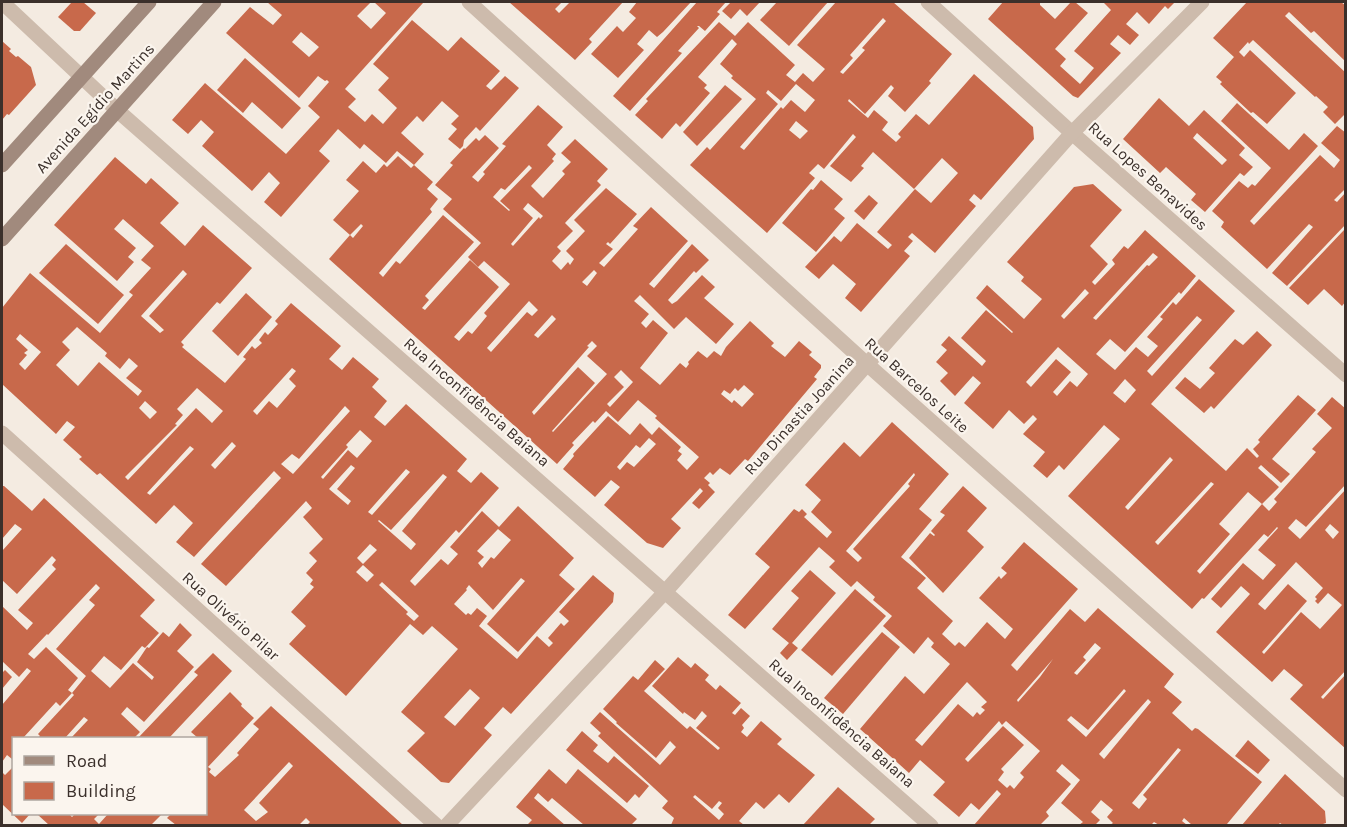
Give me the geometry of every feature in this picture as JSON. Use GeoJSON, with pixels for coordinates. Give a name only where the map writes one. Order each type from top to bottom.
{"type":"FeatureCollection","features":[{"type":"Feature","properties":{"kind":"main road","name":"Avenida Egídio Martins"},"geometry":{"type":"LineString","coordinates":[[2,165],[149,2]]}},
{"type":"Feature","properties":{"kind":"main road","name":"Avenida Egídio Martins"},"geometry":{"type":"LineString","coordinates":[[2,239],[214,2]]}},
{"type":"Feature","properties":{"kind":"street","name":"Rua Inconfidência Baiana"},"geometry":{"type":"LineString","coordinates":[[2,2],[118,111],[931,825]]}},
{"type":"Feature","properties":{"kind":"street","name":"Rua Barcelos Leite"},"geometry":{"type":"LineString","coordinates":[[469,2],[868,365],[1346,790]]}},
{"type":"Feature","properties":{"kind":"street","name":"Rua Lopes Benavides"},"geometry":{"type":"LineString","coordinates":[[928,2],[1072,133],[1346,375]]}},
{"type":"Feature","properties":{"kind":"street","name":"Rua Dinastia Joanina"},"geometry":{"type":"LineString","coordinates":[[446,825],[665,592],[1072,133],[1202,2]]}},
{"type":"Feature","properties":{"kind":"street","name":"Rua Olivério Pilar"},"geometry":{"type":"LineString","coordinates":[[2,433],[437,825]]}},
{"type":"Feature","properties":{"kind":"building"},"geometry":{"type":"Polygon","coordinates":[[[72,2],[83,2],[96,13],[80,31],[74,31],[58,17],[72,2]]]}},
{"type":"Feature","properties":{"kind":"building"},"geometry":{"type":"Polygon","coordinates":[[[267,2],[371,2],[357,16],[371,29],[386,13],[374,2],[423,3],[345,89],[356,99],[348,107],[365,122],[372,114],[383,124],[397,108],[378,90],[389,78],[373,64],[412,20],[448,51],[461,37],[500,71],[486,86],[491,90],[505,76],[519,88],[480,131],[476,127],[464,140],[460,149],[448,139],[457,129],[451,124],[459,116],[442,101],[423,122],[417,116],[401,133],[424,154],[414,165],[397,151],[386,163],[364,144],[360,149],[338,129],[319,151],[330,161],[281,217],[264,202],[280,183],[269,172],[252,191],[202,146],[214,132],[201,120],[188,134],[172,120],[205,83],[286,154],[320,117],[308,106],[329,82],[318,76],[299,98],[226,33],[250,7],[273,25],[282,15],[267,2]],[[301,32],[292,42],[309,57],[319,47],[301,32]]]}},
{"type":"Feature","properties":{"kind":"building"},"geometry":{"type":"Polygon","coordinates":[[[509,2],[562,2],[555,9],[559,13],[570,2],[623,2],[589,39],[592,42],[575,60],[509,2]]]}},
{"type":"Feature","properties":{"kind":"building"},"geometry":{"type":"Polygon","coordinates":[[[637,2],[691,2],[657,37],[649,30],[637,44],[644,50],[618,78],[591,54],[617,26],[623,32],[636,18],[629,12],[637,2]]]}},
{"type":"Feature","properties":{"kind":"building"},"geometry":{"type":"Polygon","coordinates":[[[697,2],[726,2],[717,12],[720,14],[705,31],[697,26],[699,28],[678,51],[682,53],[630,111],[613,96],[697,2]]]}},
{"type":"Feature","properties":{"kind":"building"},"geometry":{"type":"Polygon","coordinates":[[[731,2],[760,2],[747,16],[740,9],[731,19],[722,11],[731,2]]]}},
{"type":"Feature","properties":{"kind":"building"},"geometry":{"type":"Polygon","coordinates":[[[777,2],[828,2],[789,46],[760,20],[777,2]]]}},
{"type":"Feature","properties":{"kind":"building"},"geometry":{"type":"Polygon","coordinates":[[[836,2],[893,2],[952,54],[929,81],[931,83],[905,112],[888,96],[894,88],[891,85],[865,114],[849,99],[848,101],[868,118],[874,110],[888,122],[882,130],[896,142],[901,137],[898,134],[916,114],[929,125],[974,74],[1033,127],[1034,139],[981,200],[974,194],[969,200],[976,206],[935,253],[912,233],[908,237],[913,241],[904,251],[910,256],[861,312],[845,298],[856,284],[833,264],[819,279],[805,267],[834,236],[841,242],[857,223],[888,249],[892,245],[877,232],[915,189],[931,203],[958,173],[942,158],[914,189],[873,152],[861,166],[864,168],[851,182],[830,166],[856,137],[853,134],[824,169],[818,164],[809,173],[815,178],[767,233],[690,165],[707,147],[710,150],[756,99],[731,78],[733,76],[720,64],[737,44],[732,39],[698,77],[707,85],[704,88],[710,93],[680,127],[676,123],[662,139],[635,115],[648,101],[646,99],[719,22],[735,36],[748,22],[795,65],[786,75],[795,82],[803,73],[813,82],[825,69],[797,45],[836,2]],[[883,18],[850,55],[853,58],[840,72],[843,74],[865,50],[862,48],[886,21],[883,18]],[[796,84],[781,101],[768,90],[766,93],[778,104],[740,147],[744,150],[781,107],[783,109],[791,100],[805,112],[815,100],[796,84]],[[796,121],[789,130],[800,139],[808,131],[796,121]]]}},
{"type":"Feature","properties":{"kind":"building"},"geometry":{"type":"Polygon","coordinates":[[[1003,2],[1040,2],[1040,5],[1055,19],[1071,2],[1075,2],[1088,13],[1055,49],[1066,59],[1060,66],[1080,84],[1094,68],[1074,51],[1111,10],[1103,2],[1175,2],[1168,9],[1165,6],[1149,24],[1137,12],[1126,24],[1139,35],[1130,45],[1118,35],[1110,44],[1121,53],[1078,98],[988,19],[1003,2]]]}},
{"type":"Feature","properties":{"kind":"building"},"geometry":{"type":"Polygon","coordinates":[[[1247,2],[1341,2],[1346,6],[1346,62],[1314,31],[1311,33],[1289,12],[1285,16],[1346,73],[1346,113],[1335,124],[1323,112],[1328,107],[1253,40],[1239,52],[1244,57],[1250,50],[1296,93],[1267,124],[1253,112],[1251,113],[1220,84],[1222,82],[1216,77],[1234,57],[1213,38],[1247,2]]]}},
{"type":"Feature","properties":{"kind":"building"},"geometry":{"type":"Polygon","coordinates":[[[2,41],[11,49],[9,51],[31,67],[36,85],[2,120],[2,41]]]}},
{"type":"Feature","properties":{"kind":"building"},"geometry":{"type":"Polygon","coordinates":[[[245,58],[301,108],[282,129],[252,102],[243,113],[217,90],[245,58]]]}},
{"type":"Feature","properties":{"kind":"building"},"geometry":{"type":"Polygon","coordinates":[[[725,85],[742,99],[697,146],[683,132],[725,85]]]}},
{"type":"Feature","properties":{"kind":"building"},"geometry":{"type":"Polygon","coordinates":[[[1159,98],[1189,126],[1204,110],[1245,148],[1239,155],[1253,167],[1244,176],[1240,173],[1205,212],[1191,200],[1196,194],[1166,167],[1160,173],[1123,139],[1159,98]],[[1197,133],[1193,138],[1222,165],[1227,160],[1197,133]]]}},
{"type":"Feature","properties":{"kind":"building"},"geometry":{"type":"Polygon","coordinates":[[[1237,103],[1289,150],[1304,133],[1318,146],[1250,221],[1254,225],[1320,155],[1334,168],[1340,160],[1321,143],[1337,126],[1346,133],[1346,188],[1334,200],[1337,202],[1346,192],[1346,224],[1287,286],[1272,273],[1313,227],[1309,224],[1267,269],[1221,227],[1224,222],[1212,211],[1239,181],[1248,188],[1252,184],[1255,186],[1271,168],[1221,121],[1237,103]]]}},
{"type":"Feature","properties":{"kind":"building"},"geometry":{"type":"Polygon","coordinates":[[[538,105],[563,127],[547,145],[556,154],[552,159],[554,161],[531,186],[543,198],[565,174],[562,171],[571,162],[561,153],[575,139],[608,169],[597,181],[601,185],[565,223],[573,231],[557,247],[561,251],[552,261],[561,270],[568,262],[570,265],[574,259],[566,251],[585,231],[574,220],[606,188],[637,214],[610,244],[608,242],[606,244],[613,249],[599,263],[604,267],[638,229],[633,226],[651,207],[688,241],[649,284],[654,288],[692,244],[709,260],[696,273],[694,271],[668,300],[672,304],[677,301],[702,275],[715,287],[704,298],[734,324],[716,344],[686,317],[674,329],[640,295],[634,301],[649,314],[641,323],[646,328],[653,320],[668,333],[640,368],[660,385],[680,363],[686,368],[688,362],[698,351],[707,358],[714,351],[721,356],[726,347],[750,321],[774,343],[771,346],[785,357],[799,341],[812,352],[809,355],[821,365],[821,368],[814,377],[817,379],[748,461],[745,459],[730,475],[720,468],[713,475],[710,472],[704,478],[715,492],[699,509],[692,503],[703,491],[700,488],[671,519],[681,528],[663,548],[647,543],[604,505],[620,487],[611,480],[595,497],[563,469],[574,456],[573,454],[608,416],[630,435],[640,423],[652,435],[659,427],[681,447],[678,451],[682,454],[677,460],[687,470],[699,457],[655,418],[657,416],[638,400],[618,422],[606,411],[572,443],[574,445],[557,464],[329,259],[350,235],[333,220],[359,191],[346,180],[363,161],[376,173],[384,164],[387,167],[398,156],[411,168],[414,165],[433,182],[427,189],[438,199],[430,209],[432,212],[379,273],[383,277],[396,261],[400,264],[443,215],[474,242],[425,296],[429,300],[422,308],[425,310],[470,260],[499,287],[454,337],[459,341],[468,331],[472,334],[487,316],[484,313],[510,284],[484,261],[478,267],[468,257],[481,243],[443,209],[452,199],[435,185],[453,165],[450,163],[464,148],[476,138],[479,141],[485,135],[499,148],[472,177],[478,182],[485,174],[483,172],[506,146],[502,144],[538,105]],[[529,165],[505,190],[501,188],[493,197],[509,211],[500,201],[532,168],[529,165]],[[528,203],[523,209],[533,218],[511,244],[513,246],[539,217],[540,219],[543,216],[528,203]],[[361,224],[350,235],[353,238],[363,226],[361,224]],[[594,270],[582,282],[587,286],[597,273],[594,270]],[[529,301],[487,348],[491,352],[527,312],[532,316],[538,310],[529,301]],[[552,315],[534,335],[538,338],[556,319],[552,315]],[[592,341],[587,346],[589,347],[532,412],[534,415],[578,367],[595,383],[553,432],[607,374],[587,356],[597,346],[592,341]],[[621,370],[614,377],[624,387],[607,404],[610,407],[633,382],[621,370]],[[744,385],[738,391],[735,388],[730,394],[724,390],[721,394],[732,403],[734,400],[742,407],[754,394],[744,385]],[[649,438],[640,448],[636,445],[617,467],[620,470],[627,462],[634,467],[656,444],[649,438]]]}},
{"type":"Feature","properties":{"kind":"building"},"geometry":{"type":"Polygon","coordinates":[[[115,157],[146,184],[151,178],[179,203],[160,223],[185,246],[203,225],[252,268],[220,304],[217,302],[181,342],[184,345],[182,347],[225,383],[246,359],[243,357],[252,346],[255,349],[262,343],[259,340],[265,332],[268,335],[278,324],[275,321],[291,303],[341,346],[329,359],[342,370],[353,357],[379,379],[372,387],[387,401],[374,417],[385,426],[406,404],[467,459],[457,471],[471,483],[481,472],[499,488],[459,533],[456,530],[410,581],[415,586],[441,559],[448,565],[458,554],[450,547],[482,511],[499,527],[518,506],[574,558],[559,575],[575,589],[518,652],[487,624],[525,581],[521,578],[493,610],[469,585],[454,604],[466,615],[468,613],[471,615],[477,608],[487,616],[479,626],[517,659],[537,636],[549,647],[553,643],[548,638],[561,623],[564,626],[569,621],[559,612],[593,575],[614,593],[613,602],[511,714],[503,707],[484,728],[492,735],[449,783],[441,782],[407,751],[425,733],[401,712],[458,649],[432,626],[423,635],[410,624],[346,696],[289,644],[306,626],[291,612],[314,587],[310,584],[313,580],[306,573],[317,561],[309,553],[323,539],[303,517],[312,508],[306,501],[226,586],[201,564],[281,478],[274,471],[194,557],[176,542],[193,523],[174,505],[156,524],[100,473],[97,475],[79,459],[82,457],[63,440],[75,427],[67,421],[56,434],[2,384],[2,308],[30,273],[100,333],[133,295],[129,292],[151,268],[141,260],[154,246],[123,219],[114,229],[136,248],[128,257],[134,262],[117,281],[54,225],[115,157]],[[183,270],[141,316],[160,333],[164,330],[149,316],[187,274],[183,270]],[[77,327],[62,342],[70,350],[56,365],[78,386],[99,362],[138,396],[142,391],[126,378],[138,366],[129,358],[120,369],[105,356],[107,353],[77,327]],[[20,334],[16,339],[28,350],[24,353],[27,355],[19,364],[25,370],[41,352],[20,334]],[[292,368],[253,411],[257,415],[269,401],[277,408],[296,386],[289,379],[296,371],[292,368]],[[197,388],[177,409],[183,415],[175,424],[177,425],[125,477],[128,480],[196,408],[212,423],[223,411],[197,388]],[[145,401],[139,408],[150,419],[157,412],[145,401]],[[345,406],[299,459],[292,454],[281,464],[293,474],[350,411],[345,406]],[[360,430],[321,477],[323,479],[348,450],[357,458],[372,441],[360,430]],[[232,442],[211,465],[215,469],[236,446],[232,442]],[[190,446],[147,493],[150,495],[194,449],[190,446]],[[351,465],[329,489],[348,505],[351,501],[337,489],[355,468],[351,465]],[[406,469],[368,512],[372,515],[410,472],[406,469]],[[443,474],[391,530],[378,521],[411,550],[416,544],[402,531],[447,477],[443,474]],[[498,529],[477,551],[484,557],[478,563],[482,568],[491,557],[494,559],[511,540],[498,529]],[[370,544],[357,558],[363,564],[377,550],[370,544]],[[363,565],[356,572],[367,582],[374,575],[363,565]],[[382,582],[379,585],[408,612],[406,614],[414,621],[419,616],[382,582]],[[470,689],[444,717],[455,726],[480,698],[470,689]]]}},
{"type":"Feature","properties":{"kind":"building"},"geometry":{"type":"Polygon","coordinates":[[[821,180],[843,199],[834,209],[845,218],[816,252],[782,223],[821,180]]]}},
{"type":"Feature","properties":{"kind":"building"},"geometry":{"type":"Polygon","coordinates":[[[1093,184],[1122,210],[1090,246],[1108,264],[1092,282],[1095,285],[1115,264],[1112,260],[1124,246],[1128,249],[1145,230],[1196,276],[1125,352],[1110,339],[1096,354],[1115,370],[1136,347],[1148,357],[1158,346],[1147,337],[1163,319],[1160,317],[1173,302],[1176,305],[1199,279],[1235,311],[1151,404],[1226,471],[1247,448],[1257,458],[1259,456],[1253,449],[1260,442],[1258,440],[1298,395],[1316,410],[1272,459],[1290,474],[1281,483],[1261,465],[1258,468],[1279,487],[1262,504],[1269,511],[1277,502],[1274,499],[1316,452],[1312,449],[1332,428],[1317,414],[1332,397],[1346,409],[1346,484],[1306,527],[1296,519],[1288,528],[1300,539],[1346,489],[1346,670],[1321,697],[1323,699],[1346,674],[1346,749],[1290,699],[1303,685],[1284,669],[1272,682],[1216,632],[1250,594],[1241,586],[1221,608],[1211,599],[1243,563],[1263,580],[1276,565],[1258,550],[1277,527],[1268,537],[1264,534],[1192,609],[1068,496],[1120,439],[1104,425],[1064,470],[1059,465],[1047,478],[1033,466],[1045,452],[1023,434],[1037,419],[1033,415],[1024,424],[1009,410],[993,429],[964,403],[981,383],[973,376],[955,396],[940,381],[948,373],[936,362],[947,350],[941,345],[949,336],[982,366],[986,361],[961,338],[986,310],[1013,332],[976,298],[987,285],[1024,319],[1042,299],[1021,281],[1024,277],[1007,262],[1074,187],[1093,184]],[[1153,253],[1093,318],[1096,320],[1147,265],[1149,266],[1158,257],[1153,253]],[[1085,289],[1061,316],[1064,319],[1089,293],[1085,289]],[[1197,316],[1147,371],[1152,376],[1202,320],[1197,316]],[[1058,347],[1026,382],[1031,387],[1056,359],[1071,372],[1053,392],[1057,396],[1070,381],[1077,387],[1088,374],[1058,347]],[[1125,379],[1113,393],[1125,403],[1136,390],[1125,379]],[[1170,457],[1125,507],[1128,510],[1173,460],[1170,457]],[[1211,482],[1155,542],[1158,545],[1214,484],[1211,482]],[[1248,492],[1219,524],[1230,534],[1197,571],[1200,574],[1262,504],[1248,492]],[[1330,524],[1325,530],[1333,539],[1339,532],[1330,524]],[[1296,562],[1258,604],[1265,610],[1288,584],[1307,601],[1262,652],[1264,654],[1301,612],[1320,629],[1342,605],[1328,593],[1318,604],[1315,597],[1323,588],[1296,562]]]}},
{"type":"Feature","properties":{"kind":"building"},"geometry":{"type":"Polygon","coordinates":[[[869,195],[878,203],[864,220],[854,211],[869,195]]]}},
{"type":"Feature","properties":{"kind":"building"},"geometry":{"type":"Polygon","coordinates":[[[1344,230],[1346,301],[1342,306],[1324,289],[1308,305],[1289,288],[1344,230]]]}},
{"type":"Feature","properties":{"kind":"building"},"geometry":{"type":"Polygon","coordinates":[[[66,244],[124,295],[98,324],[39,273],[66,244]]]}},
{"type":"Feature","properties":{"kind":"building"},"geometry":{"type":"Polygon","coordinates":[[[246,293],[272,317],[238,356],[212,331],[246,293]]]}},
{"type":"Feature","properties":{"kind":"building"},"geometry":{"type":"Polygon","coordinates":[[[1257,331],[1272,345],[1214,409],[1211,406],[1204,413],[1175,388],[1185,377],[1200,389],[1215,373],[1209,368],[1235,339],[1243,345],[1257,331]]]}},
{"type":"Feature","properties":{"kind":"building"},"geometry":{"type":"Polygon","coordinates":[[[892,422],[949,474],[919,509],[932,520],[901,557],[926,578],[917,588],[953,621],[942,634],[955,646],[959,642],[965,647],[987,622],[1005,639],[1013,629],[979,598],[999,576],[1001,579],[1007,573],[1001,568],[1024,542],[1078,589],[1011,665],[1017,671],[1070,609],[1085,622],[1098,608],[1174,674],[1164,687],[1182,702],[1172,713],[1192,731],[1195,728],[1198,729],[1262,782],[1228,825],[1192,825],[1184,818],[1182,821],[1187,825],[1159,825],[1154,822],[1151,825],[1110,825],[1113,823],[1107,817],[1113,810],[1101,800],[1091,812],[1100,820],[1095,825],[1079,825],[1083,822],[1061,803],[1080,780],[1062,764],[1056,771],[1071,784],[1046,812],[1049,816],[1040,825],[974,825],[1001,794],[997,790],[979,810],[971,803],[959,817],[933,795],[945,782],[920,760],[909,773],[860,729],[905,676],[924,694],[950,664],[931,647],[934,643],[928,637],[914,654],[883,626],[892,616],[873,600],[875,597],[857,581],[851,587],[829,567],[835,561],[819,547],[745,629],[728,615],[770,567],[755,554],[794,509],[799,512],[802,509],[807,514],[804,517],[827,538],[832,532],[811,512],[821,500],[805,485],[844,442],[860,457],[892,422]],[[914,473],[846,551],[858,562],[862,558],[853,549],[910,486],[908,484],[915,475],[914,473]],[[1095,643],[1083,657],[1086,660],[1074,673],[1077,675],[1101,648],[1095,643]],[[1053,659],[1017,700],[1018,702],[1040,677],[1053,659]],[[967,682],[915,740],[922,746],[958,704],[973,717],[977,712],[980,715],[985,710],[981,707],[987,702],[967,682]],[[1124,689],[1088,730],[1071,716],[1067,720],[1086,737],[1126,691],[1124,689]],[[1148,699],[1099,754],[1104,759],[1151,702],[1148,699]],[[999,721],[965,759],[968,762],[1003,726],[1024,745],[1001,769],[1004,772],[998,780],[1007,788],[1010,785],[1014,789],[1024,777],[1020,773],[1040,751],[1006,721],[1002,725],[999,721]],[[1178,748],[1132,803],[1139,809],[1147,799],[1143,795],[1181,750],[1178,748]]]}},
{"type":"Feature","properties":{"kind":"building"},"geometry":{"type":"Polygon","coordinates":[[[2,486],[32,511],[44,498],[155,600],[140,616],[159,633],[145,648],[142,646],[121,670],[104,656],[91,671],[110,688],[133,663],[152,680],[154,677],[137,662],[147,647],[149,648],[163,632],[169,637],[180,623],[192,635],[177,651],[194,667],[144,722],[127,707],[121,714],[140,732],[135,737],[72,737],[88,720],[84,717],[66,737],[39,737],[38,734],[74,695],[72,693],[60,706],[56,702],[24,737],[12,737],[12,759],[7,755],[2,762],[2,705],[31,671],[27,668],[19,677],[2,661],[2,606],[27,630],[33,623],[18,610],[56,569],[52,565],[56,560],[52,556],[17,594],[2,580],[2,551],[22,529],[15,524],[2,539],[2,486]],[[96,584],[28,654],[34,659],[46,647],[78,678],[68,690],[72,693],[86,676],[56,649],[95,605],[89,600],[100,588],[96,584]]]}},
{"type":"Feature","properties":{"kind":"building"},"geometry":{"type":"Polygon","coordinates":[[[963,486],[987,508],[967,531],[984,547],[943,593],[909,558],[930,533],[935,535],[931,531],[945,515],[940,512],[963,486]]]}},
{"type":"Feature","properties":{"kind":"building"},"geometry":{"type":"Polygon","coordinates":[[[810,570],[836,593],[792,643],[798,648],[787,660],[780,653],[789,643],[772,629],[799,598],[791,591],[810,570]]]}},
{"type":"Feature","properties":{"kind":"building"},"geometry":{"type":"Polygon","coordinates":[[[855,589],[886,616],[832,676],[801,650],[855,589]]]}},
{"type":"Feature","properties":{"kind":"building"},"geometry":{"type":"Polygon","coordinates":[[[882,632],[900,647],[843,714],[824,698],[882,632]]]}},
{"type":"Feature","properties":{"kind":"building"},"geometry":{"type":"Polygon","coordinates":[[[213,653],[232,671],[170,737],[139,737],[198,675],[194,672],[213,653]]]}},
{"type":"Feature","properties":{"kind":"building"},"geometry":{"type":"Polygon","coordinates":[[[678,657],[691,668],[695,663],[709,675],[705,680],[716,690],[720,685],[741,703],[732,713],[735,715],[741,708],[750,716],[742,725],[744,728],[741,732],[747,737],[761,721],[782,739],[777,744],[815,775],[789,803],[779,794],[764,809],[756,802],[739,821],[744,825],[671,825],[674,818],[662,808],[668,801],[598,736],[601,733],[590,723],[600,712],[660,765],[676,747],[670,741],[656,758],[603,709],[633,676],[638,680],[655,660],[665,669],[644,691],[687,729],[690,726],[718,750],[720,748],[696,728],[707,716],[702,711],[695,720],[684,712],[683,714],[652,686],[678,657]],[[695,795],[693,797],[719,820],[724,814],[718,808],[722,803],[719,801],[712,809],[695,795]]]}},
{"type":"Feature","properties":{"kind":"building"},"geometry":{"type":"Polygon","coordinates":[[[5,670],[12,677],[2,689],[2,673],[5,670]]]}},
{"type":"Feature","properties":{"kind":"building"},"geometry":{"type":"Polygon","coordinates":[[[230,692],[254,718],[208,767],[211,769],[209,772],[215,777],[239,755],[237,753],[259,729],[253,724],[271,706],[403,825],[307,825],[310,822],[306,818],[299,825],[176,825],[167,818],[170,815],[207,815],[207,737],[197,737],[191,732],[230,692]],[[289,762],[244,810],[256,821],[268,812],[259,803],[293,766],[289,762]]]}},
{"type":"Feature","properties":{"kind":"building"},"geometry":{"type":"Polygon","coordinates":[[[582,731],[598,745],[593,751],[608,763],[614,756],[649,786],[639,798],[635,794],[627,803],[566,750],[582,731]]]}},
{"type":"Feature","properties":{"kind":"building"},"geometry":{"type":"Polygon","coordinates":[[[1248,740],[1270,760],[1258,774],[1235,756],[1248,740]]]}},
{"type":"Feature","properties":{"kind":"building"},"geometry":{"type":"Polygon","coordinates":[[[12,768],[12,814],[2,804],[2,772],[5,775],[12,768]]]}},
{"type":"Feature","properties":{"kind":"building"},"geometry":{"type":"Polygon","coordinates":[[[549,769],[566,784],[578,769],[637,819],[631,825],[584,825],[552,798],[548,802],[538,793],[534,798],[565,825],[527,825],[532,820],[516,807],[549,769]]]}},
{"type":"Feature","properties":{"kind":"building"},"geometry":{"type":"Polygon","coordinates":[[[1285,774],[1325,811],[1326,823],[1320,825],[1283,825],[1280,823],[1278,825],[1242,825],[1285,774]]]}},
{"type":"Feature","properties":{"kind":"building"},"geometry":{"type":"Polygon","coordinates":[[[838,787],[875,819],[869,825],[803,825],[838,787]]]}},
{"type":"Feature","properties":{"kind":"building"},"geometry":{"type":"Polygon","coordinates":[[[14,815],[29,815],[22,823],[14,815]]]}},
{"type":"Feature","properties":{"kind":"building"},"geometry":{"type":"Polygon","coordinates":[[[38,815],[70,815],[72,817],[74,815],[98,815],[94,819],[99,824],[107,815],[161,815],[151,825],[49,825],[38,815]]]}}]}
